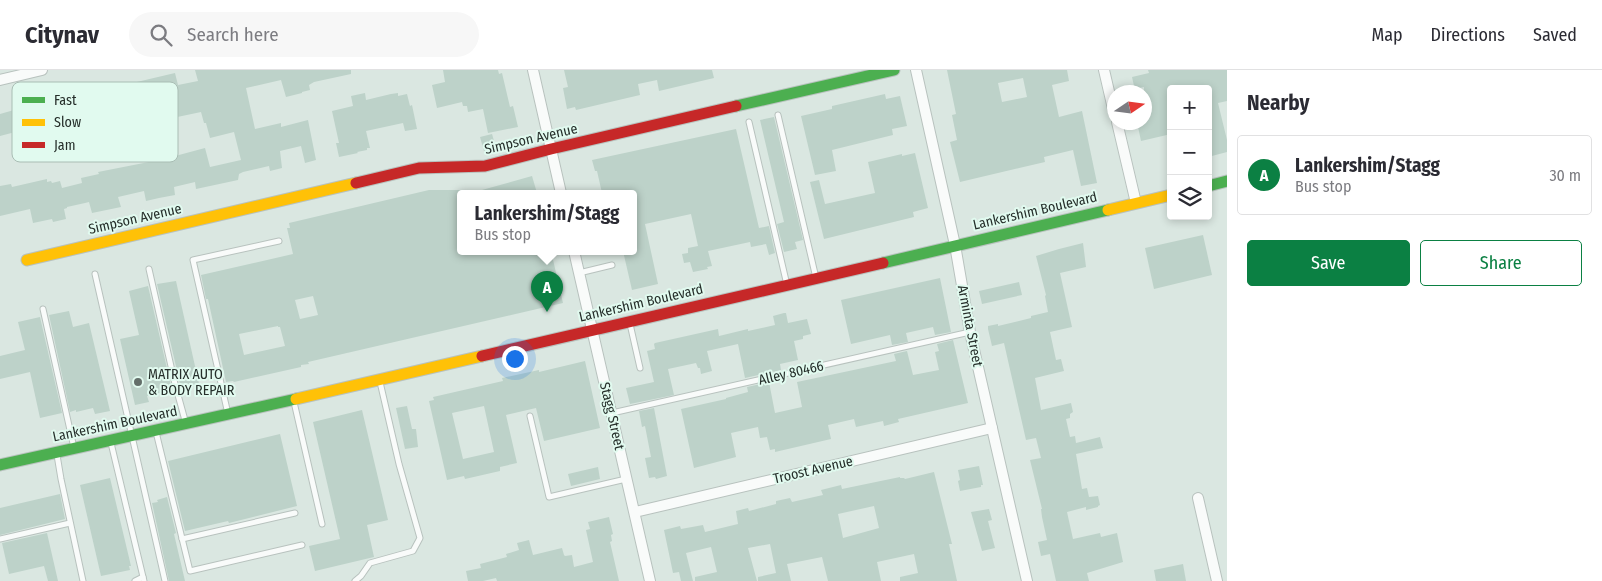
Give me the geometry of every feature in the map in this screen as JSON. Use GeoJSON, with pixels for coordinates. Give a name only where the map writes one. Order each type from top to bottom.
{"type":"FeatureCollection","features":[{"type":"Feature","properties":{"kind":"main road","name":"Simpson Avenue"},"geometry":{"type":"LineString","coordinates":[[27,260],[418,168],[485,166],[894,70]]}},
{"type":"Feature","properties":{"kind":"main road"},"geometry":{"type":"LineString","coordinates":[[1212,185],[1227,181]]}},
{"type":"Feature","properties":{"kind":"main road","name":"Lankershim Boulevard"},"geometry":{"type":"LineString","coordinates":[[0,465],[379,380],[1167,196]]}},
{"type":"Feature","properties":{"kind":"street"},"geometry":{"type":"LineString","coordinates":[[0,80],[42,70]]}},
{"type":"Feature","properties":{"kind":"street"},"geometry":{"type":"LineString","coordinates":[[533,70],[560,190]]}},
{"type":"Feature","properties":{"kind":"street","name":"Arminta Street"},"geometry":{"type":"LineString","coordinates":[[916,70],[955,245],[970,332],[1027,581]]}},
{"type":"Feature","properties":{"kind":"street"},"geometry":{"type":"LineString","coordinates":[[1104,70],[1107,85]]}},
{"type":"Feature","properties":{"kind":"street"},"geometry":{"type":"LineString","coordinates":[[1119,130],[1136,203]]}},
{"type":"Feature","properties":{"kind":"street","name":"Stagg Street"},"geometry":{"type":"LineString","coordinates":[[575,255],[650,581]]}},
{"type":"Feature","properties":{"kind":"street","name":"Troost Avenue"},"geometry":{"type":"LineString","coordinates":[[635,512],[992,428]]}},
{"type":"Feature","properties":{"kind":"street"},"geometry":{"type":"LineString","coordinates":[[1198,498],[1216,581]]}},
{"type":"Feature","properties":{"kind":"lane"},"geometry":{"type":"LineString","coordinates":[[778,115],[816,279]]}},
{"type":"Feature","properties":{"kind":"lane"},"geometry":{"type":"LineString","coordinates":[[749,122],[787,285]]}},
{"type":"Feature","properties":{"kind":"lane"},"geometry":{"type":"LineString","coordinates":[[228,414],[193,260],[279,241]]}},
{"type":"Feature","properties":{"kind":"lane"},"geometry":{"type":"LineString","coordinates":[[580,273],[612,265]]}},
{"type":"Feature","properties":{"kind":"lane"},"geometry":{"type":"LineString","coordinates":[[149,268],[186,424]]}},
{"type":"Feature","properties":{"kind":"lane"},"geometry":{"type":"LineString","coordinates":[[95,274],[164,581]]}},
{"type":"Feature","properties":{"kind":"lane"},"geometry":{"type":"LineString","coordinates":[[43,309],[74,448]]}},
{"type":"Feature","properties":{"kind":"lane"},"geometry":{"type":"LineString","coordinates":[[630,322],[640,368]]}},
{"type":"Feature","properties":{"kind":"lane","name":"Alley 80466"},"geometry":{"type":"LineString","coordinates":[[612,413],[970,332]]}},
{"type":"Feature","properties":{"kind":"lane"},"geometry":{"type":"LineString","coordinates":[[355,581],[370,563],[413,551],[420,538],[399,464],[379,380]]}},
{"type":"Feature","properties":{"kind":"lane"},"geometry":{"type":"LineString","coordinates":[[294,399],[322,524]]}},
{"type":"Feature","properties":{"kind":"lane"},"geometry":{"type":"LineString","coordinates":[[530,416],[549,498],[627,479]]}},
{"type":"Feature","properties":{"kind":"lane"},"geometry":{"type":"LineString","coordinates":[[156,431],[190,571],[302,545]]}},
{"type":"Feature","properties":{"kind":"lane"},"geometry":{"type":"LineString","coordinates":[[110,440],[143,579],[135,581]]}},
{"type":"Feature","properties":{"kind":"lane"},"geometry":{"type":"LineString","coordinates":[[57,452],[60,479],[83,581]]}},
{"type":"Feature","properties":{"kind":"lane"},"geometry":{"type":"LineString","coordinates":[[182,538],[295,513]]}},
{"type":"Feature","properties":{"kind":"lane"},"geometry":{"type":"LineString","coordinates":[[0,539],[70,523]]}},
{"type":"Feature","properties":{"kind":"building"},"geometry":{"type":"Polygon","coordinates":[[[195,70],[351,70],[351,74],[314,82],[309,85],[310,90],[286,97],[281,80],[246,88],[255,129],[281,123],[281,127],[308,120],[316,160],[305,163],[301,146],[280,151],[282,168],[270,171],[269,166],[243,172],[239,174],[238,180],[196,189],[195,182],[174,187],[175,195],[146,201],[144,191],[118,197],[121,207],[92,213],[89,202],[67,207],[64,209],[66,219],[53,222],[52,219],[33,223],[30,209],[0,216],[0,186],[11,184],[12,187],[47,179],[47,182],[51,181],[52,183],[60,181],[62,188],[82,183],[81,178],[99,174],[98,172],[149,162],[178,162],[178,155],[205,148],[210,167],[241,160],[234,132],[210,138],[201,112],[178,117],[178,85],[198,81],[195,70]]]}},
{"type":"Feature","properties":{"kind":"building"},"geometry":{"type":"Polygon","coordinates":[[[443,70],[498,70],[499,74],[502,73],[510,107],[513,106],[518,127],[488,133],[483,109],[468,112],[467,106],[463,106],[462,102],[437,108],[432,85],[445,82],[443,70]]]}},
{"type":"Feature","properties":{"kind":"building"},"geometry":{"type":"Polygon","coordinates":[[[564,70],[712,70],[714,78],[659,91],[657,80],[638,84],[640,95],[576,110],[575,107],[567,109],[563,88],[568,87],[564,70]]]}},
{"type":"Feature","properties":{"kind":"building"},"geometry":{"type":"Polygon","coordinates":[[[947,70],[1067,70],[1069,81],[1052,85],[1059,117],[1082,111],[1097,183],[1081,186],[1073,150],[1044,157],[1045,162],[960,182],[950,142],[957,140],[952,115],[956,114],[947,70]],[[1023,78],[998,83],[1002,102],[1027,97],[1023,78]]]}},
{"type":"Feature","properties":{"kind":"building"},"geometry":{"type":"Polygon","coordinates":[[[1148,70],[1227,70],[1227,101],[1218,103],[1227,140],[1227,152],[1212,156],[1212,85],[1167,85],[1167,135],[1141,141],[1139,130],[1152,130],[1152,85],[1134,85],[1132,77],[1149,73],[1148,70]]]}},
{"type":"Feature","properties":{"kind":"building"},"geometry":{"type":"Polygon","coordinates":[[[175,73],[177,82],[137,82],[175,73]]]}},
{"type":"Feature","properties":{"kind":"building"},"geometry":{"type":"Polygon","coordinates":[[[365,93],[366,100],[391,94],[398,93],[398,96],[407,94],[410,106],[412,105],[417,129],[405,131],[403,123],[366,131],[370,148],[339,157],[336,143],[339,143],[332,111],[353,106],[351,96],[365,93]]]}},
{"type":"Feature","properties":{"kind":"building"},"geometry":{"type":"Polygon","coordinates":[[[885,94],[886,99],[900,96],[907,126],[892,129],[893,135],[832,150],[836,171],[815,175],[801,116],[832,109],[832,106],[885,94]]]}},
{"type":"Feature","properties":{"kind":"building"},"geometry":{"type":"Polygon","coordinates":[[[12,111],[12,133],[0,136],[0,114],[12,111]]]}},
{"type":"Feature","properties":{"kind":"building"},"geometry":{"type":"Polygon","coordinates":[[[774,117],[803,240],[795,242],[797,249],[784,252],[777,224],[784,222],[760,120],[774,117]]]}},
{"type":"Feature","properties":{"kind":"building"},"geometry":{"type":"Polygon","coordinates":[[[736,129],[759,228],[769,226],[775,253],[769,255],[766,244],[751,247],[750,242],[708,251],[712,266],[707,267],[708,269],[693,272],[690,262],[684,263],[682,254],[688,253],[688,248],[698,246],[691,214],[645,224],[658,284],[632,290],[624,255],[637,255],[637,190],[601,190],[597,171],[595,171],[592,160],[736,129]]]}},
{"type":"Feature","properties":{"kind":"building"},"geometry":{"type":"Polygon","coordinates":[[[492,134],[496,148],[484,151],[480,137],[492,134]]]}},
{"type":"Feature","properties":{"kind":"building"},"geometry":{"type":"Polygon","coordinates":[[[915,153],[928,208],[913,212],[914,217],[824,239],[810,182],[819,180],[825,204],[875,193],[868,162],[915,153]]]}},
{"type":"Feature","properties":{"kind":"building"},"geometry":{"type":"Polygon","coordinates":[[[532,176],[536,190],[482,190],[532,176]]]}},
{"type":"Feature","properties":{"kind":"building"},"geometry":{"type":"Polygon","coordinates":[[[429,190],[457,190],[457,255],[552,255],[563,303],[308,362],[309,364],[301,365],[301,367],[234,382],[226,382],[201,275],[293,254],[287,228],[290,228],[289,223],[429,190]],[[313,296],[295,300],[300,319],[318,315],[313,296]],[[280,327],[239,334],[244,355],[285,346],[280,327]]]}},
{"type":"Feature","properties":{"kind":"building"},"geometry":{"type":"Polygon","coordinates":[[[1203,235],[1212,275],[1154,289],[1145,248],[1203,235]]]}},
{"type":"Feature","properties":{"kind":"building"},"geometry":{"type":"Polygon","coordinates":[[[1083,243],[1086,267],[1060,273],[1072,327],[1050,332],[1056,360],[1061,359],[1064,371],[1035,378],[1041,410],[1071,403],[1073,412],[1070,414],[1070,418],[1066,419],[1070,437],[1075,436],[1076,443],[1100,437],[1103,448],[1076,454],[1082,489],[1087,488],[1089,497],[1098,496],[1100,505],[1086,510],[1086,507],[1067,512],[1073,539],[1100,533],[1101,537],[1117,533],[1123,562],[1087,573],[1089,581],[1056,581],[1050,554],[1041,556],[1038,542],[1047,540],[1042,509],[1030,460],[1041,458],[1036,438],[1026,440],[1004,343],[992,346],[988,326],[998,324],[998,326],[1048,312],[1046,295],[1036,256],[1083,243]]]}},
{"type":"Feature","properties":{"kind":"building"},"geometry":{"type":"Polygon","coordinates":[[[940,278],[951,332],[935,335],[933,327],[906,333],[908,342],[892,345],[890,335],[851,344],[841,300],[940,278]]]}},
{"type":"Feature","properties":{"kind":"building"},"geometry":{"type":"Polygon","coordinates":[[[176,281],[199,384],[181,388],[157,284],[176,281]]]}},
{"type":"Feature","properties":{"kind":"building"},"geometry":{"type":"Polygon","coordinates":[[[1019,282],[1022,295],[982,304],[979,291],[1019,282]]]}},
{"type":"Feature","properties":{"kind":"building"},"geometry":{"type":"Polygon","coordinates":[[[148,286],[172,390],[147,396],[149,402],[135,405],[120,339],[139,335],[129,291],[148,286]]]}},
{"type":"Feature","properties":{"kind":"building"},"geometry":{"type":"Polygon","coordinates":[[[69,311],[73,327],[89,323],[110,411],[95,414],[93,408],[70,412],[49,315],[69,311]]]}},
{"type":"Feature","properties":{"kind":"building"},"geometry":{"type":"Polygon","coordinates":[[[786,313],[788,323],[807,319],[811,334],[803,336],[803,339],[794,341],[798,360],[780,364],[781,370],[745,378],[738,344],[707,351],[712,371],[701,374],[700,368],[698,368],[696,363],[668,369],[674,395],[630,404],[626,388],[654,382],[647,351],[655,349],[655,343],[718,329],[719,336],[775,325],[773,316],[786,313]]]}},
{"type":"Feature","properties":{"kind":"building"},"geometry":{"type":"Polygon","coordinates":[[[40,317],[62,413],[40,418],[30,372],[0,379],[0,356],[25,350],[18,322],[40,317]]]}},
{"type":"Feature","properties":{"kind":"building"},"geometry":{"type":"Polygon","coordinates":[[[953,340],[968,403],[898,419],[899,422],[884,426],[883,421],[856,427],[854,419],[828,425],[831,439],[775,452],[775,449],[770,450],[767,437],[760,438],[758,427],[731,433],[736,457],[694,468],[681,409],[726,399],[748,392],[747,387],[769,382],[775,413],[802,407],[797,382],[896,361],[894,354],[907,351],[913,375],[939,370],[935,352],[939,351],[937,344],[953,340]]]}},
{"type":"Feature","properties":{"kind":"building"},"geometry":{"type":"Polygon","coordinates":[[[585,361],[600,428],[544,441],[536,408],[506,415],[517,463],[500,467],[500,471],[465,479],[464,476],[447,480],[429,401],[434,400],[433,397],[503,381],[502,378],[539,370],[539,372],[585,361]],[[484,406],[452,413],[463,459],[494,452],[484,406]]]}},
{"type":"Feature","properties":{"kind":"building"},"geometry":{"type":"Polygon","coordinates":[[[407,406],[412,429],[416,429],[418,447],[405,449],[396,408],[407,406]]]}},
{"type":"Feature","properties":{"kind":"building"},"geometry":{"type":"Polygon","coordinates":[[[654,408],[667,476],[656,479],[655,477],[649,478],[645,458],[651,457],[645,426],[642,427],[639,411],[654,408]]]}},
{"type":"Feature","properties":{"kind":"building"},"geometry":{"type":"Polygon","coordinates":[[[362,410],[388,520],[367,525],[374,557],[315,571],[309,546],[340,539],[313,422],[362,410]]]}},
{"type":"Feature","properties":{"kind":"building"},"geometry":{"type":"Polygon","coordinates":[[[280,434],[297,506],[229,523],[228,521],[185,531],[168,461],[280,434]]]}},
{"type":"Feature","properties":{"kind":"building"},"geometry":{"type":"Polygon","coordinates":[[[979,466],[983,485],[960,491],[958,470],[979,466]]]}},
{"type":"Feature","properties":{"kind":"building"},"geometry":{"type":"Polygon","coordinates":[[[598,467],[600,479],[571,486],[568,474],[598,467]]]}},
{"type":"Feature","properties":{"kind":"building"},"geometry":{"type":"Polygon","coordinates":[[[934,472],[952,544],[949,544],[957,581],[900,581],[900,577],[918,573],[914,554],[877,562],[881,581],[828,581],[822,557],[787,564],[791,581],[758,581],[758,577],[776,573],[770,544],[748,548],[757,581],[695,581],[695,577],[717,572],[711,547],[686,553],[693,581],[681,581],[679,572],[673,573],[664,530],[680,526],[681,529],[703,525],[705,532],[738,524],[736,511],[748,508],[749,511],[790,498],[792,502],[823,495],[821,490],[841,485],[842,489],[900,477],[905,479],[934,472]],[[874,506],[838,514],[843,538],[879,528],[874,506]]]}},
{"type":"Feature","properties":{"kind":"building"},"geometry":{"type":"Polygon","coordinates":[[[110,478],[131,566],[129,566],[130,570],[101,576],[80,485],[110,478]]]}},
{"type":"Feature","properties":{"kind":"building"},"geometry":{"type":"Polygon","coordinates":[[[60,494],[65,519],[0,535],[0,508],[60,494]]]}},
{"type":"Feature","properties":{"kind":"building"},"geometry":{"type":"Polygon","coordinates":[[[167,497],[185,581],[169,581],[152,503],[167,497]]]}},
{"type":"Feature","properties":{"kind":"building"},"geometry":{"type":"Polygon","coordinates":[[[989,509],[992,520],[988,521],[995,548],[982,551],[971,512],[989,509]]]}},
{"type":"Feature","properties":{"kind":"building"},"geometry":{"type":"Polygon","coordinates":[[[609,517],[613,534],[611,535],[612,541],[610,542],[619,581],[497,581],[496,578],[483,581],[468,581],[466,571],[481,568],[480,564],[507,557],[506,554],[519,550],[517,543],[529,540],[533,555],[562,548],[565,556],[572,555],[574,567],[593,562],[586,530],[590,529],[588,522],[609,517]]]}},
{"type":"Feature","properties":{"kind":"building"},"geometry":{"type":"Polygon","coordinates":[[[47,533],[58,581],[48,581],[44,566],[9,574],[2,543],[47,533]]]}},
{"type":"Feature","properties":{"kind":"building"},"geometry":{"type":"Polygon","coordinates":[[[1183,564],[1186,581],[1156,581],[1154,570],[1183,564]]]}},
{"type":"Feature","properties":{"kind":"traffic: fast"},"geometry":{"type":"LineString","coordinates":[[736,106],[894,70]]}},
{"type":"Feature","properties":{"kind":"traffic: fast"},"geometry":{"type":"LineString","coordinates":[[1212,185],[1227,181]]}},
{"type":"Feature","properties":{"kind":"traffic: fast"},"geometry":{"type":"LineString","coordinates":[[883,263],[1108,210]]}},
{"type":"Feature","properties":{"kind":"traffic: fast"},"geometry":{"type":"LineString","coordinates":[[0,465],[296,399]]}},
{"type":"Feature","properties":{"kind":"traffic: slow"},"geometry":{"type":"LineString","coordinates":[[27,260],[356,183]]}},
{"type":"Feature","properties":{"kind":"traffic: slow"},"geometry":{"type":"LineString","coordinates":[[1108,210],[1167,196]]}},
{"type":"Feature","properties":{"kind":"traffic: slow"},"geometry":{"type":"LineString","coordinates":[[296,399],[482,356]]}},
{"type":"Feature","properties":{"kind":"traffic: jam"},"geometry":{"type":"LineString","coordinates":[[356,183],[419,168],[485,166],[736,106]]}},
{"type":"Feature","properties":{"kind":"traffic: jam"},"geometry":{"type":"LineString","coordinates":[[482,356],[883,263]]}},
{"type":"Feature","properties":{"kind":"place","name":"Lankershim/Stagg"},"geometry":{"type":"Point","coordinates":[547,312]}},
{"type":"Feature","properties":{"kind":"place","name":"MATRIX AUTO & BODY REPAIR"},"geometry":{"type":"Point","coordinates":[138,382]}}]}
